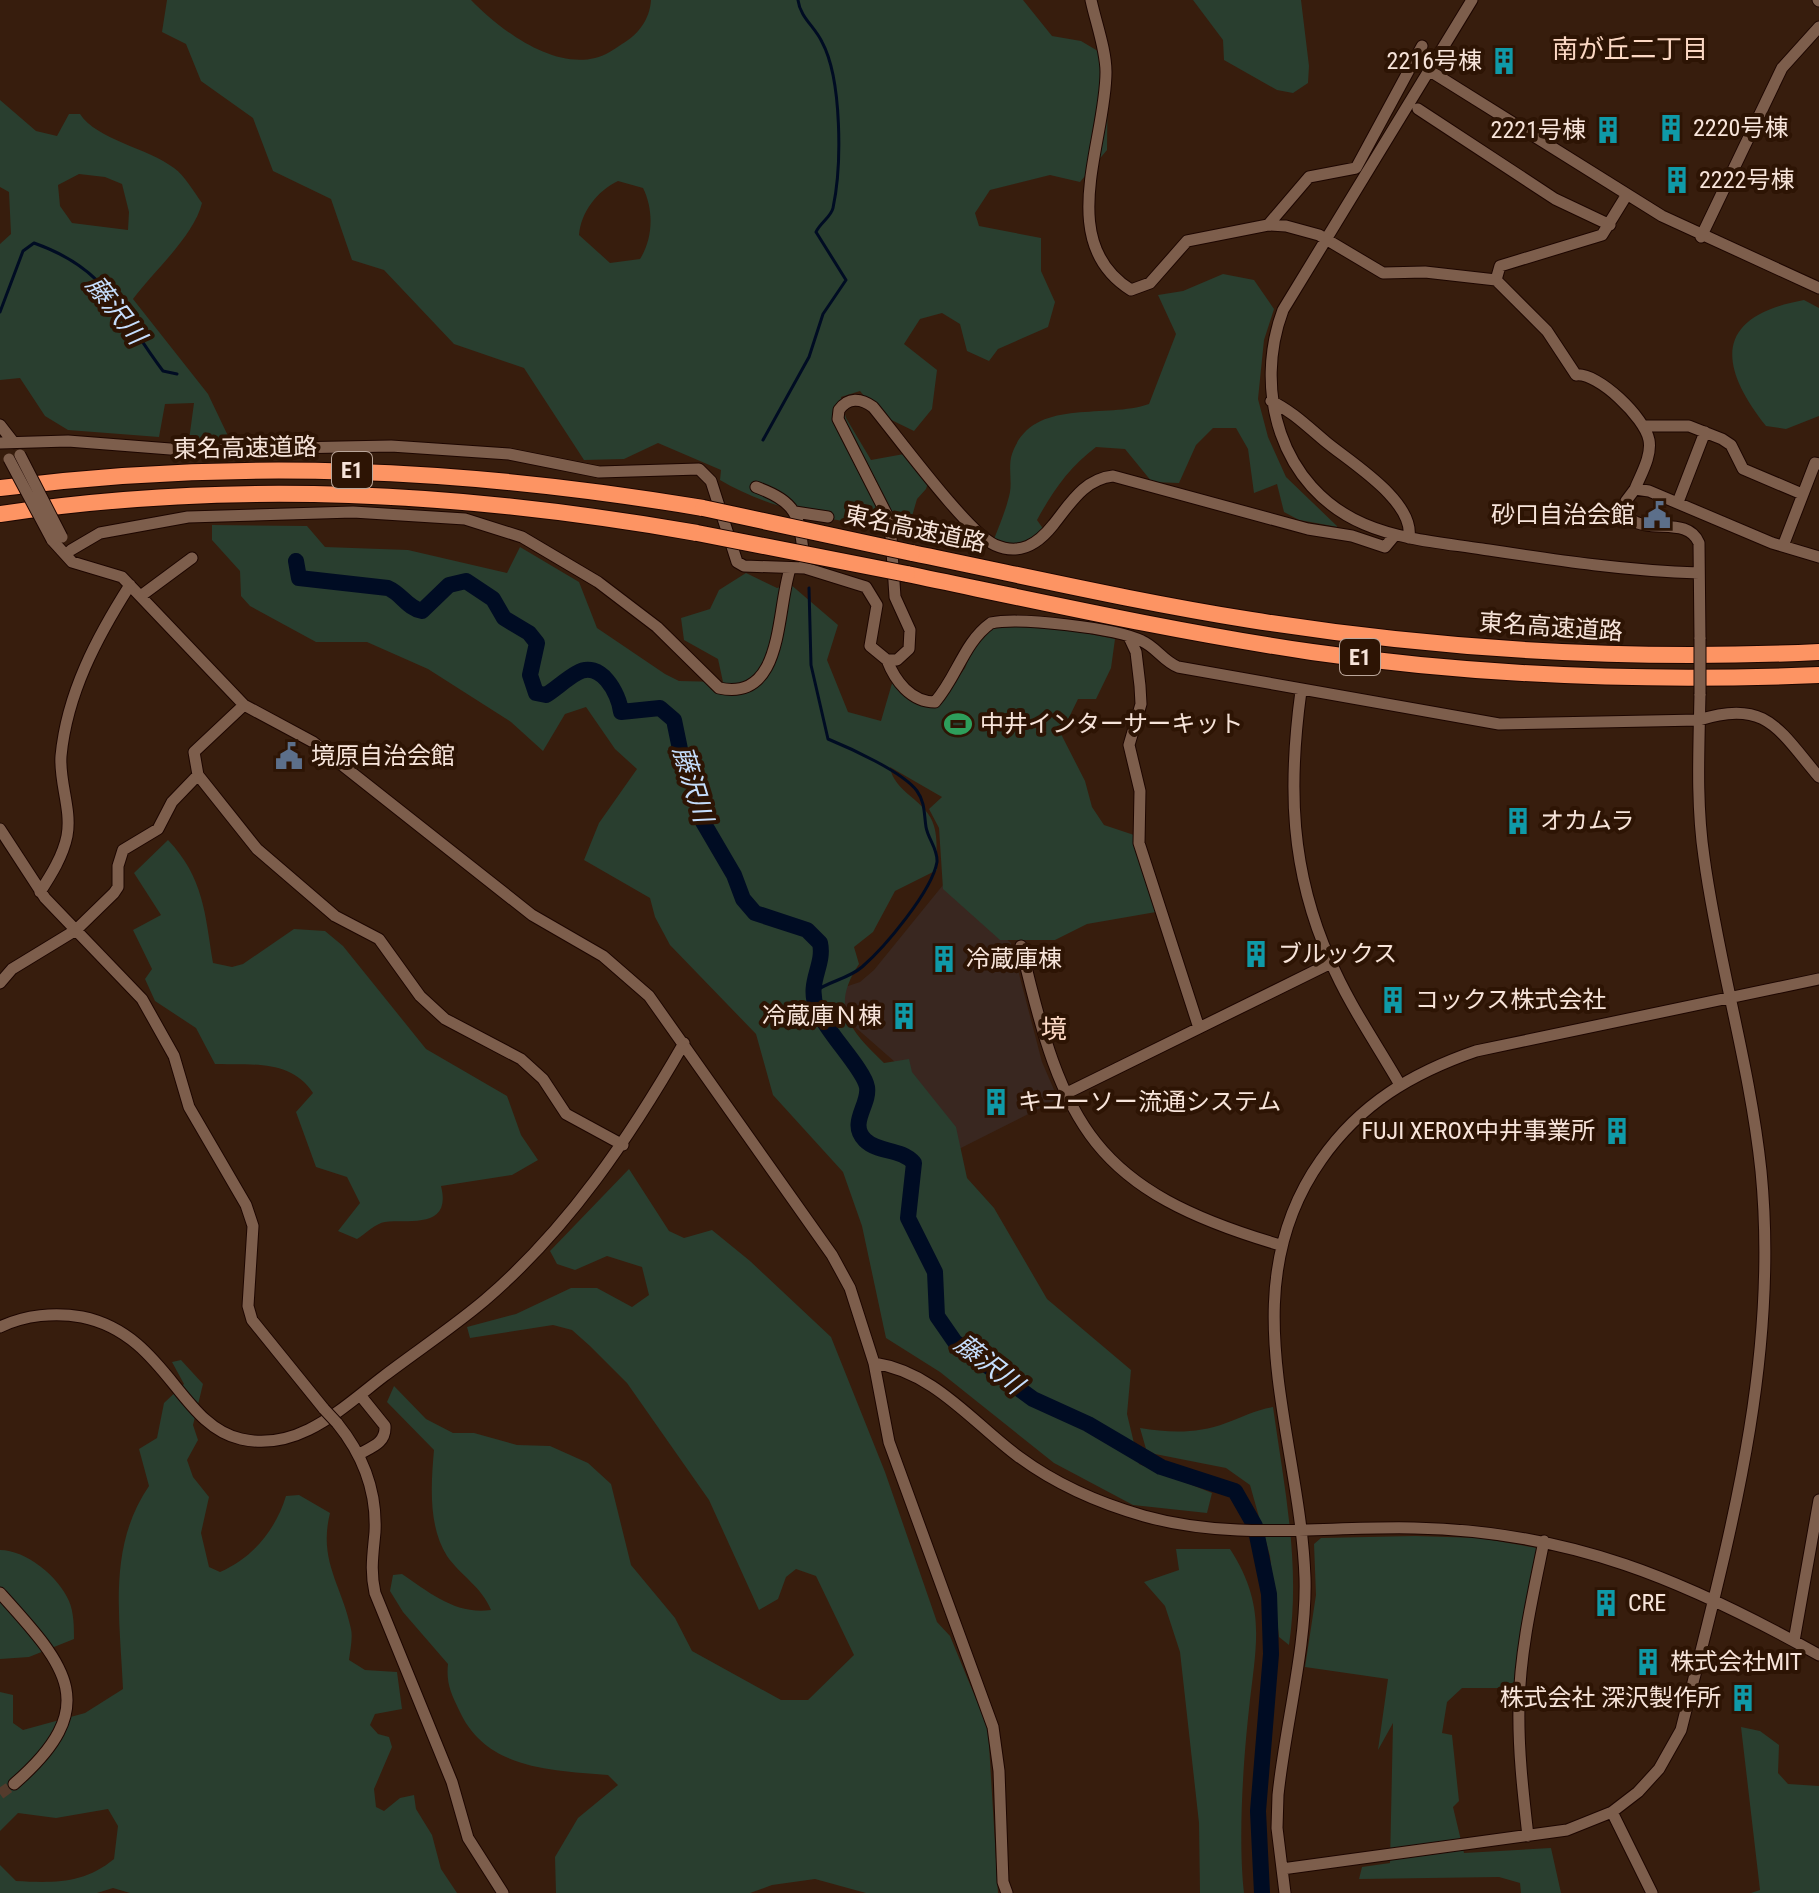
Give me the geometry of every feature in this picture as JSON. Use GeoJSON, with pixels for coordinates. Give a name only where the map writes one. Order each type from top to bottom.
{"type":"FeatureCollection","features":[{"type":"Feature","properties":{"kind":"highway","name":"東名高速道路"},"geometry":{"type":"LineString","coordinates":[[0,488],[188,472],[382,471],[550,484],[703,508],[1250,620],[1387,639],[1628,657],[1819,652]]}},
{"type":"Feature","properties":{"kind":"highway","name":"東名高速道路"},"geometry":{"type":"LineString","coordinates":[[0,514],[117,501],[324,493],[437,497],[548,509],[697,533],[1174,629],[1313,652],[1441,667],[1684,679],[1819,675]]}},
{"type":"Feature","properties":{"kind":"street"},"geometry":{"type":"LineString","coordinates":[[1091,0],[1106,69],[1103,109],[1086,206],[1104,266],[1131,290],[1142,288],[1187,241],[1268,225],[1286,226],[1325,239],[1383,273],[1425,272],[1496,280],[1547,331],[1576,375],[1601,382],[1643,426],[1649,439],[1649,452],[1635,489],[1626,501],[1630,519],[1644,527],[1683,527],[1691,531],[1699,543],[1703,854],[1759,1158],[1766,1257],[1761,1364],[1748,1452],[1681,1730],[1659,1769],[1638,1792],[1612,1812],[1567,1830],[1282,1869]]}},
{"type":"Feature","properties":{"kind":"street"},"geometry":{"type":"LineString","coordinates":[[1268,225],[1309,177],[1360,171],[1430,71],[1472,0]]}},
{"type":"Feature","properties":{"kind":"street"},"geometry":{"type":"LineString","coordinates":[[1701,237],[1782,68],[1819,27]]}},
{"type":"Feature","properties":{"kind":"street"},"geometry":{"type":"LineString","coordinates":[[1422,46],[1275,331],[1269,364],[1271,401],[1285,447],[1296,467],[1319,494],[1347,516],[1395,535],[1635,572],[1699,573]]}},
{"type":"Feature","properties":{"kind":"street"},"geometry":{"type":"LineString","coordinates":[[1430,71],[1626,196],[1701,237],[1819,288]]}},
{"type":"Feature","properties":{"kind":"street"},"geometry":{"type":"LineString","coordinates":[[1422,116],[1555,199],[1610,225]]}},
{"type":"Feature","properties":{"kind":"street"},"geometry":{"type":"LineString","coordinates":[[1496,280],[1500,266],[1595,239],[1610,225],[1626,196]]}},
{"type":"Feature","properties":{"kind":"street"},"geometry":{"type":"LineString","coordinates":[[887,660],[897,660],[909,649],[910,630],[895,597],[890,521],[838,419],[839,410],[850,400],[858,399],[873,407],[980,535],[1004,548],[1032,545],[1087,485],[1113,476],[1385,547],[1395,535]]}},
{"type":"Feature","properties":{"kind":"street"},"geometry":{"type":"LineString","coordinates":[[1271,401],[1289,410],[1372,476],[1402,512],[1410,531],[1409,538]]}},
{"type":"Feature","properties":{"kind":"street"},"geometry":{"type":"LineString","coordinates":[[0,425],[13,440],[14,457]]}},
{"type":"Feature","properties":{"kind":"street"},"geometry":{"type":"LineString","coordinates":[[1643,426],[1689,426],[1705,432],[1731,445],[1743,469],[1802,494]]}},
{"type":"Feature","properties":{"kind":"street"},"geometry":{"type":"LineString","coordinates":[[1678,502],[1705,432]]}},
{"type":"Feature","properties":{"kind":"street"},"geometry":{"type":"LineString","coordinates":[[0,443],[13,440],[183,450],[391,446],[509,454],[599,472],[690,468],[706,473],[711,481],[737,562],[805,568],[866,587],[872,592],[877,605],[870,646],[887,660],[898,682],[924,702],[935,702],[951,683],[973,638],[991,623],[1055,624],[1144,641],[1167,663],[1178,667],[1499,724],[1699,720],[1727,710],[1755,714],[1782,734],[1819,777]]}},
{"type":"Feature","properties":{"kind":"street"},"geometry":{"type":"LineString","coordinates":[[0,443],[14,457],[62,554],[122,577],[244,705],[313,742],[532,915],[622,970],[649,996],[832,1255],[856,1302],[874,1363],[889,1442],[993,1727],[999,1771],[1003,1882],[1007,1893]]}},
{"type":"Feature","properties":{"kind":"street"},"geometry":{"type":"LineString","coordinates":[[1783,546],[1815,463],[1819,464]]}},
{"type":"Feature","properties":{"kind":"street"},"geometry":{"type":"LineString","coordinates":[[756,487],[783,497],[795,512],[805,568]]}},
{"type":"Feature","properties":{"kind":"street"},"geometry":{"type":"LineString","coordinates":[[1635,489],[1678,502],[1783,546],[1819,557]]}},
{"type":"Feature","properties":{"kind":"street"},"geometry":{"type":"LineString","coordinates":[[71,550],[100,533],[188,517],[353,512],[465,519],[522,537],[598,582],[657,627],[719,688],[732,691],[752,685],[768,669],[790,569]]}},
{"type":"Feature","properties":{"kind":"street"},"geometry":{"type":"LineString","coordinates":[[795,512],[828,517]]}},
{"type":"Feature","properties":{"kind":"street"},"geometry":{"type":"LineString","coordinates":[[57,539],[82,563]]}},
{"type":"Feature","properties":{"kind":"street"},"geometry":{"type":"LineString","coordinates":[[142,595],[192,558]]}},
{"type":"Feature","properties":{"kind":"street"},"geometry":{"type":"LineString","coordinates":[[40,892],[53,871],[67,836],[61,754],[81,677],[98,636],[130,585]]}},
{"type":"Feature","properties":{"kind":"street"},"geometry":{"type":"LineString","coordinates":[[1129,637],[1136,652],[1141,704],[1129,745],[1140,791],[1139,843],[1199,1028]]}},
{"type":"Feature","properties":{"kind":"street"},"geometry":{"type":"LineString","coordinates":[[1301,691],[1293,748],[1292,812],[1312,914],[1331,963],[1399,1083]]}},
{"type":"Feature","properties":{"kind":"street"},"geometry":{"type":"LineString","coordinates":[[244,705],[197,747],[198,775],[257,849],[335,916],[379,939],[431,1007],[445,1019],[521,1059],[543,1079],[566,1114],[623,1145]]}},
{"type":"Feature","properties":{"kind":"street"},"geometry":{"type":"LineString","coordinates":[[0,983],[12,969],[76,930],[118,887],[118,866],[123,850],[158,829],[172,802],[198,775]]}},
{"type":"Feature","properties":{"kind":"street"},"geometry":{"type":"LineString","coordinates":[[0,829],[40,892],[142,999],[174,1056],[189,1107],[246,1205],[253,1226],[248,1306],[252,1320],[260,1335],[337,1423],[359,1454],[373,1490],[375,1532],[371,1574],[375,1593],[452,1782],[468,1838],[503,1893]]}},
{"type":"Feature","properties":{"kind":"street"},"geometry":{"type":"LineString","coordinates":[[1021,946],[1048,1054],[1065,1094],[1098,1146],[1152,1194],[1213,1225],[1280,1245]]}},
{"type":"Feature","properties":{"kind":"street"},"geometry":{"type":"LineString","coordinates":[[1065,1094],[1331,963]]}},
{"type":"Feature","properties":{"kind":"street"},"geometry":{"type":"LineString","coordinates":[[1285,1893],[1278,1795],[1305,1583],[1274,1344],[1273,1311],[1280,1245],[1309,1177],[1331,1145],[1375,1101],[1399,1083],[1476,1051],[1819,979]]}},
{"type":"Feature","properties":{"kind":"street"},"geometry":{"type":"LineString","coordinates":[[0,1327],[50,1314],[100,1321],[143,1346],[211,1425],[236,1438],[259,1443],[298,1436],[360,1395],[485,1300],[517,1269],[623,1145],[684,1043]]}},
{"type":"Feature","properties":{"kind":"street"},"geometry":{"type":"LineString","coordinates":[[874,1363],[917,1374],[1050,1479],[1097,1501],[1172,1523],[1234,1532],[1413,1528],[1479,1531],[1544,1541],[1640,1567],[1714,1598],[1819,1655]]}},
{"type":"Feature","properties":{"kind":"street"},"geometry":{"type":"LineString","coordinates":[[359,1454],[378,1444],[385,1432],[385,1426],[360,1395]]}},
{"type":"Feature","properties":{"kind":"street"},"geometry":{"type":"LineString","coordinates":[[1794,1641],[1819,1500]]}},
{"type":"Feature","properties":{"kind":"street"},"geometry":{"type":"LineString","coordinates":[[1528,1836],[1520,1770],[1519,1705],[1524,1644],[1544,1541]]}},
{"type":"Feature","properties":{"kind":"street"},"geometry":{"type":"LineString","coordinates":[[0,1593],[56,1658],[67,1694],[66,1715],[55,1743],[14,1784]]}},
{"type":"Feature","properties":{"kind":"street"},"geometry":{"type":"LineString","coordinates":[[1612,1812],[1652,1893]]}},
{"type":"Feature","properties":{"kind":"shaded area"},"geometry":{"type":"Polygon","coordinates":[[[943,885],[1011,943],[1042,1062],[1058,1099],[949,1154],[903,1069],[838,1012],[842,988],[860,982],[874,970],[943,885]]]}},
{"type":"Feature","properties":{"kind":"green space"},"geometry":{"type":"Polygon","coordinates":[[[167,0],[471,0],[510,34],[527,44],[561,58],[578,60],[602,56],[633,36],[646,20],[651,0],[1023,0],[1052,36],[1081,41],[1108,57],[1107,150],[1080,182],[1050,175],[990,190],[975,213],[979,226],[1041,238],[1041,271],[1055,302],[1048,327],[998,349],[989,361],[967,351],[960,324],[942,313],[920,319],[904,344],[937,370],[932,409],[914,431],[879,414],[860,391],[841,397],[846,418],[871,460],[904,454],[930,477],[926,489],[917,499],[908,530],[811,515],[764,501],[720,480],[721,470],[658,443],[624,459],[584,460],[524,368],[454,344],[384,270],[352,260],[331,199],[273,171],[253,118],[201,81],[186,44],[162,32],[167,0]],[[618,181],[610,185],[597,196],[583,218],[579,235],[610,263],[640,259],[648,243],[650,215],[643,188],[618,181]]]}},
{"type":"Feature","properties":{"kind":"green space"},"geometry":{"type":"Polygon","coordinates":[[[1193,0],[1301,0],[1309,66],[1308,83],[1293,93],[1277,90],[1224,60],[1223,40],[1193,0]]]}},
{"type":"Feature","properties":{"kind":"green space"},"geometry":{"type":"Polygon","coordinates":[[[0,100],[36,131],[57,136],[69,114],[80,114],[98,131],[163,161],[182,175],[202,203],[198,215],[182,241],[133,299],[208,394],[229,438],[189,440],[194,403],[165,404],[159,437],[68,430],[45,416],[20,378],[0,380],[0,244],[11,234],[9,192],[0,187],[0,100]],[[79,174],[58,185],[60,206],[72,223],[128,230],[129,212],[122,184],[105,177],[79,174]]]}},
{"type":"Feature","properties":{"kind":"green space"},"geometry":{"type":"Polygon","coordinates":[[[1223,274],[1254,280],[1274,309],[1264,340],[1258,399],[1268,437],[1286,477],[1338,527],[1299,520],[1284,512],[1277,484],[1254,493],[1248,449],[1236,428],[1213,428],[1196,445],[1179,483],[1152,482],[1125,449],[1096,447],[1070,471],[1050,498],[1037,520],[1044,530],[1021,542],[994,539],[1010,492],[1012,454],[1022,436],[1035,424],[1052,417],[1149,404],[1176,334],[1158,295],[1183,291],[1223,274]]]}},
{"type":"Feature","properties":{"kind":"green space"},"geometry":{"type":"Polygon","coordinates":[[[1804,300],[1819,308],[1819,416],[1786,429],[1766,426],[1738,382],[1733,363],[1733,345],[1740,330],[1754,318],[1775,307],[1804,300]]]}},
{"type":"Feature","properties":{"kind":"green space"},"geometry":{"type":"Polygon","coordinates":[[[212,525],[307,526],[325,547],[408,550],[507,573],[520,547],[579,582],[597,628],[679,681],[723,682],[718,659],[684,640],[681,618],[710,609],[719,590],[746,573],[777,588],[790,584],[838,625],[827,660],[848,712],[881,721],[893,680],[919,703],[937,708],[965,668],[976,640],[996,625],[1075,631],[1115,639],[1111,668],[1096,699],[1078,699],[1061,734],[1085,781],[1092,807],[1104,825],[1137,836],[1156,912],[1087,924],[1055,940],[1000,940],[943,889],[939,828],[929,809],[942,797],[890,767],[898,784],[930,817],[936,836],[937,870],[895,891],[873,932],[854,947],[859,964],[850,980],[845,1007],[854,1029],[884,1063],[909,1059],[912,1072],[956,1127],[967,1178],[994,1208],[1047,1299],[1131,1370],[1127,1414],[1139,1464],[1212,1493],[1207,1513],[1133,1505],[1054,1463],[940,1372],[886,1338],[862,1226],[843,1172],[773,1095],[756,1034],[670,945],[655,917],[650,898],[584,860],[599,823],[637,769],[615,749],[586,707],[565,714],[543,751],[511,722],[428,669],[367,642],[316,642],[250,606],[241,596],[240,571],[212,540],[212,525]]]}},
{"type":"Feature","properties":{"kind":"green space"},"geometry":{"type":"Polygon","coordinates":[[[168,840],[180,854],[196,883],[205,913],[213,963],[232,967],[243,964],[294,929],[325,931],[343,946],[426,1049],[507,1096],[521,1135],[538,1160],[512,1175],[441,1186],[443,1200],[440,1210],[426,1219],[382,1223],[357,1239],[338,1231],[360,1203],[347,1177],[316,1167],[296,1112],[313,1093],[304,1082],[282,1069],[215,1064],[196,1028],[155,1001],[145,979],[152,969],[133,930],[161,915],[134,873],[168,840]]]}},
{"type":"Feature","properties":{"kind":"green space"},"geometry":{"type":"Polygon","coordinates":[[[629,1169],[669,1231],[684,1238],[712,1230],[831,1337],[885,1472],[937,1622],[950,1636],[988,1728],[998,1893],[866,1893],[815,1879],[772,1885],[750,1893],[556,1893],[555,1857],[578,1818],[618,1785],[608,1775],[522,1763],[486,1745],[471,1730],[456,1704],[448,1682],[448,1664],[403,1612],[390,1591],[393,1575],[402,1574],[455,1606],[478,1611],[491,1610],[482,1595],[447,1556],[441,1544],[432,1504],[434,1450],[387,1402],[394,1386],[426,1419],[453,1433],[474,1433],[517,1445],[550,1446],[588,1463],[611,1484],[631,1565],[675,1618],[692,1651],[781,1700],[808,1700],[854,1655],[816,1576],[796,1569],[786,1577],[778,1599],[759,1610],[709,1500],[627,1383],[572,1330],[553,1325],[470,1338],[467,1327],[516,1314],[571,1288],[597,1288],[632,1307],[649,1295],[642,1267],[607,1256],[575,1270],[557,1264],[550,1251],[629,1169]]]}},
{"type":"Feature","properties":{"kind":"green space"},"geometry":{"type":"Polygon","coordinates":[[[181,1360],[203,1384],[193,1425],[198,1440],[187,1460],[193,1477],[209,1497],[201,1533],[209,1567],[220,1572],[253,1551],[276,1520],[286,1496],[299,1495],[330,1513],[327,1545],[351,1629],[349,1660],[365,1670],[397,1672],[402,1709],[375,1714],[370,1725],[378,1734],[389,1737],[392,1747],[374,1789],[376,1807],[384,1811],[400,1798],[414,1795],[416,1809],[432,1835],[441,1869],[457,1893],[130,1893],[113,1888],[97,1893],[0,1893],[0,1865],[16,1881],[55,1882],[91,1873],[114,1859],[118,1826],[108,1809],[56,1818],[18,1813],[0,1831],[0,1692],[13,1695],[13,1723],[23,1730],[85,1713],[123,1689],[119,1610],[122,1559],[136,1509],[149,1486],[139,1449],[157,1438],[164,1403],[184,1384],[172,1362],[181,1360]]]}},
{"type":"Feature","properties":{"kind":"green space"},"geometry":{"type":"Polygon","coordinates":[[[1273,1407],[1292,1555],[1289,1645],[1279,1637],[1270,1556],[1250,1485],[1226,1468],[1155,1454],[1146,1449],[1140,1428],[1194,1431],[1273,1407]]]}},
{"type":"Feature","properties":{"kind":"green space"},"geometry":{"type":"Polygon","coordinates":[[[1321,1538],[1480,1538],[1537,1548],[1515,1688],[1462,1688],[1447,1702],[1442,1733],[1452,1735],[1459,1801],[1453,1807],[1464,1853],[1551,1848],[1561,1893],[1521,1893],[1520,1883],[1499,1877],[1359,1879],[1362,1867],[1390,1863],[1393,1723],[1378,1750],[1388,1679],[1305,1667],[1316,1595],[1314,1544],[1321,1538]]]}},
{"type":"Feature","properties":{"kind":"green space"},"geometry":{"type":"Polygon","coordinates":[[[1176,1549],[1230,1549],[1250,1589],[1254,1608],[1256,1645],[1242,1801],[1244,1893],[1200,1893],[1199,1823],[1180,1652],[1165,1606],[1144,1582],[1179,1570],[1176,1549]]]}},
{"type":"Feature","properties":{"kind":"green space"},"geometry":{"type":"Polygon","coordinates":[[[0,1550],[31,1560],[58,1583],[71,1606],[74,1639],[29,1657],[0,1659],[0,1550]]]}},
{"type":"Feature","properties":{"kind":"green space"},"geometry":{"type":"Polygon","coordinates":[[[1741,1727],[1760,1731],[1779,1745],[1778,1773],[1788,1784],[1819,1786],[1819,1893],[1751,1893],[1760,1890],[1741,1727]]]}},
{"type":"Feature","properties":{"kind":"waterway"},"geometry":{"type":"LineString","coordinates":[[763,440],[809,357],[823,314],[846,280],[816,232],[832,211],[836,190],[839,147],[837,100],[829,58],[798,0]]}},
{"type":"Feature","properties":{"kind":"waterway","name":"藤沢川"},"geometry":{"type":"LineString","coordinates":[[0,312],[23,251],[34,243],[60,254],[96,280],[163,371],[177,374]]}},
{"type":"Feature","properties":{"kind":"waterway","name":"藤沢川"},"geometry":{"type":"LineString","coordinates":[[296,561],[299,578],[388,588],[422,611],[449,585],[466,581],[493,599],[504,618],[529,633],[537,643],[530,675],[536,693],[546,695],[577,673],[593,671],[607,680],[617,696],[621,712],[660,708],[674,720],[681,754],[698,794],[703,822],[734,875],[743,899],[755,913],[807,930],[820,943],[820,959],[814,982],[817,1009],[859,1070],[867,1087],[859,1121],[860,1134],[870,1144],[903,1155],[914,1163],[908,1218],[935,1272],[937,1316],[955,1342],[1033,1399],[1088,1424],[1161,1467],[1235,1491],[1255,1526],[1269,1594],[1271,1654],[1258,1811],[1262,1893]]}},
{"type":"Feature","properties":{"kind":"waterway"},"geometry":{"type":"LineString","coordinates":[[809,588],[811,665],[828,739],[888,769],[917,791],[937,862],[917,903],[872,958],[857,971],[814,992]]}},
{"type":"Feature","properties":{"kind":"tunnel"},"geometry":{"type":"LineString","coordinates":[[0,1794],[14,1784]]}},
{"type":"Feature","properties":{"kind":"place","name":"2216号棟"},"geometry":{"type":"Point","coordinates":[1504,61]}},
{"type":"Feature","properties":{"kind":"place","name":"2220号棟"},"geometry":{"type":"Point","coordinates":[1671,128]}},
{"type":"Feature","properties":{"kind":"place","name":"2221号棟"},"geometry":{"type":"Point","coordinates":[1608,130]}},
{"type":"Feature","properties":{"kind":"place","name":"2222号棟"},"geometry":{"type":"Point","coordinates":[1677,180]}},
{"type":"Feature","properties":{"kind":"place","name":"砂口自治会館"},"geometry":{"type":"Point","coordinates":[1657,515]}},
{"type":"Feature","properties":{"kind":"place","name":"中井インターサーキット"},"geometry":{"type":"Point","coordinates":[958,724]}},
{"type":"Feature","properties":{"kind":"place","name":"境原自治会館"},"geometry":{"type":"Point","coordinates":[289,756]}},
{"type":"Feature","properties":{"kind":"place","name":"オカムラ"},"geometry":{"type":"Point","coordinates":[1518,821]}},
{"type":"Feature","properties":{"kind":"place","name":"ブルックス"},"geometry":{"type":"Point","coordinates":[1256,954]}},
{"type":"Feature","properties":{"kind":"place","name":"冷蔵庫棟"},"geometry":{"type":"Point","coordinates":[944,959]}},
{"type":"Feature","properties":{"kind":"place","name":"コックス株式会社"},"geometry":{"type":"Point","coordinates":[1393,1000]}},
{"type":"Feature","properties":{"kind":"place","name":"冷蔵庫Ｎ棟"},"geometry":{"type":"Point","coordinates":[904,1016]}},
{"type":"Feature","properties":{"kind":"place","name":"キユーソー流通システム"},"geometry":{"type":"Point","coordinates":[996,1102]}},
{"type":"Feature","properties":{"kind":"place","name":"FUJI XEROX中井事業所"},"geometry":{"type":"Point","coordinates":[1617,1131]}},
{"type":"Feature","properties":{"kind":"place","name":"CRE"},"geometry":{"type":"Point","coordinates":[1606,1603]}},
{"type":"Feature","properties":{"kind":"place","name":"株式会社MIT"},"geometry":{"type":"Point","coordinates":[1648,1662]}},
{"type":"Feature","properties":{"kind":"place","name":"株式会社 深沢製作所"},"geometry":{"type":"Point","coordinates":[1743,1698]}},
{"type":"Feature","properties":{"kind":"district","name":"南が丘二丁目"},"geometry":{"type":"Point","coordinates":[1630,49]}},
{"type":"Feature","properties":{"kind":"district","name":"境"},"geometry":{"type":"Point","coordinates":[1054,1029]}}]}
